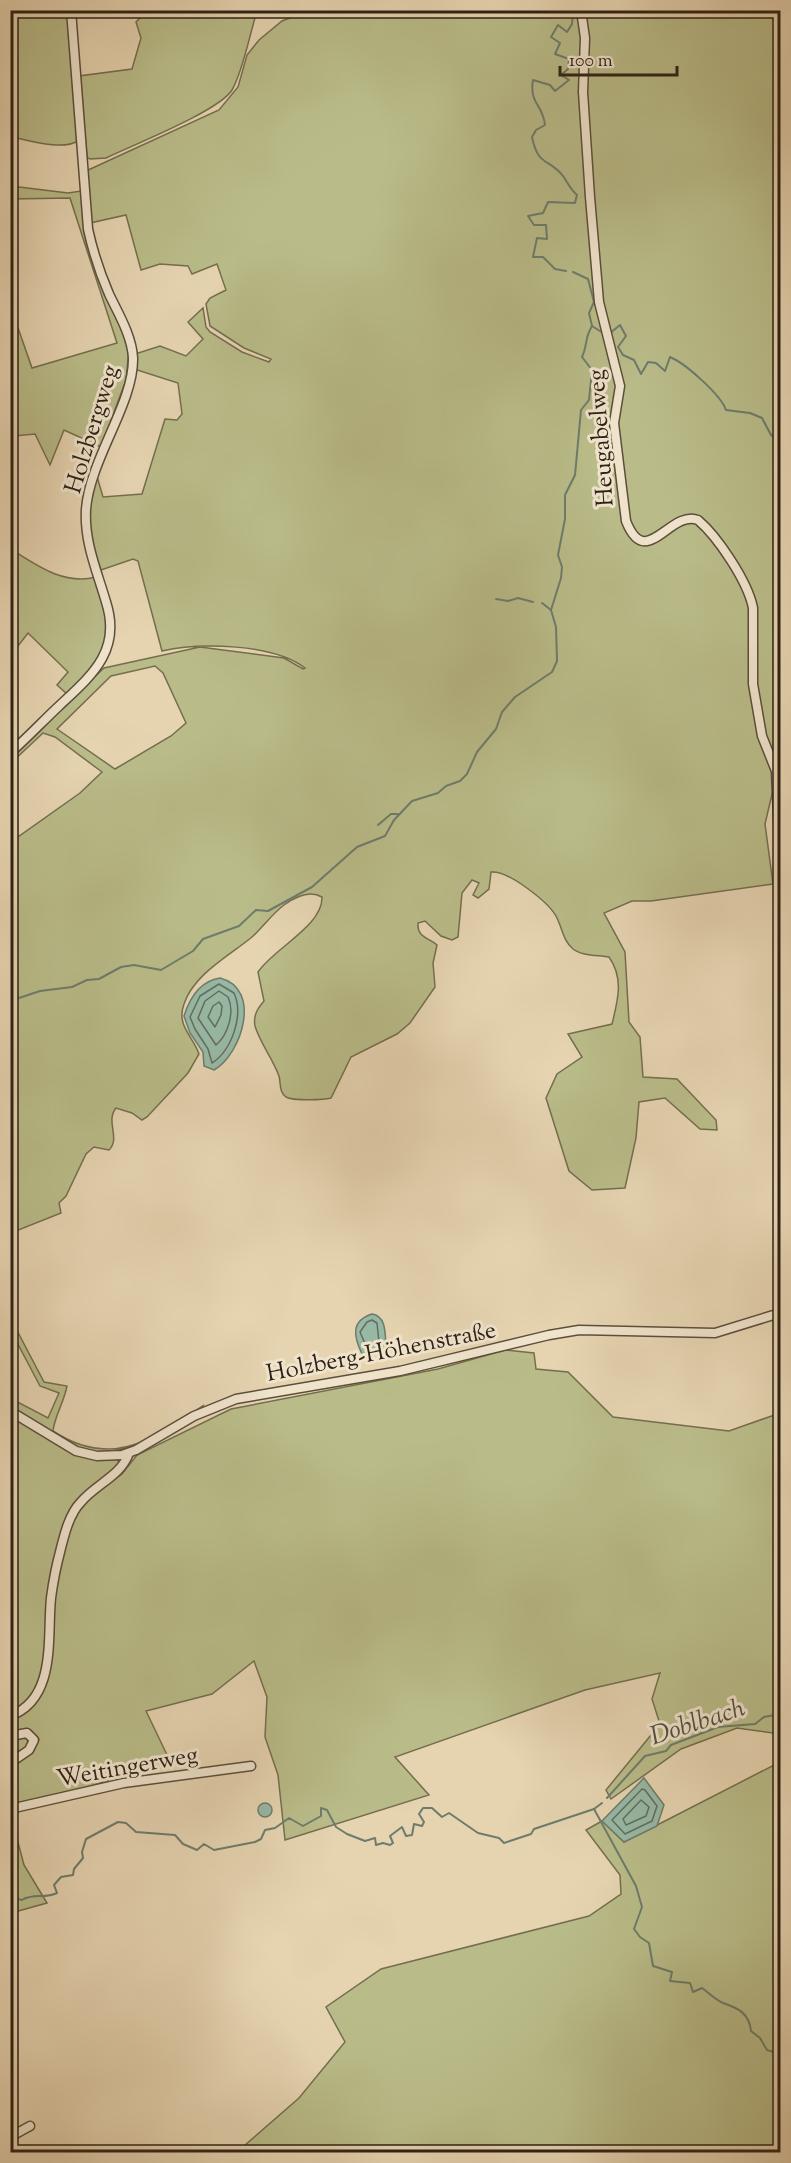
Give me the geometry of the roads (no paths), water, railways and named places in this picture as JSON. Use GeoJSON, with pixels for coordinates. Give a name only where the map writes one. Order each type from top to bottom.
{"type":"FeatureCollection","features":[{"type":"Feature","properties":{"kind":"street","name":"Holzbergweg"},"geometry":{"type":"LineString","coordinates":[[10,753],[85,683],[98,667],[106,651],[110,617],[88,541],[86,507],[97,464],[125,392],[133,362],[130,342],[97,264],[88,229],[71,10]]}},
{"type":"Feature","properties":{"kind":"street","name":"Heugabelweg"},"geometry":{"type":"LineString","coordinates":[[580,10],[585,38],[583,92],[599,303],[620,386],[614,423],[626,521],[632,535],[643,541],[653,540],[684,519],[698,520],[720,545],[752,602],[753,684],[762,736],[776,771],[780,861]]}},
{"type":"Feature","properties":{"kind":"street","name":"Holzberg-Höhenstraße"},"geometry":{"type":"LineString","coordinates":[[10,1411],[76,1451],[97,1456],[129,1454],[194,1416],[236,1399],[400,1371],[549,1335],[595,1329],[677,1334],[715,1333],[746,1326],[780,1313]]}},
{"type":"Feature","properties":{"kind":"street"},"geometry":{"type":"LineString","coordinates":[[10,1716],[31,1703],[42,1685],[49,1648],[51,1597],[60,1552],[72,1515],[80,1502],[118,1471],[129,1454]]}},
{"type":"Feature","properties":{"kind":"street"},"geometry":{"type":"LineString","coordinates":[[10,1736],[27,1733],[34,1740],[29,1750],[10,1762]]}},
{"type":"Feature","properties":{"kind":"street","name":"Weitingerweg"},"geometry":{"type":"LineString","coordinates":[[10,1809],[124,1783],[252,1766]]}},
{"type":"Feature","properties":{"kind":"street"},"geometry":{"type":"LineString","coordinates":[[10,2137],[30,2126]]}},
{"type":"Feature","properties":{"kind":"water"},"geometry":{"type":"Polygon","coordinates":[[[220,978],[233,984],[241,995],[244,1008],[239,1037],[224,1062],[214,1070],[204,1066],[203,1052],[190,1033],[184,1016],[189,1002],[201,986],[220,978]]]}},
{"type":"Feature","properties":{"kind":"water"},"geometry":{"type":"Polygon","coordinates":[[[372,1314],[383,1322],[386,1348],[362,1354],[357,1342],[357,1325],[372,1314]]]}},
{"type":"Feature","properties":{"kind":"water"},"geometry":{"type":"Polygon","coordinates":[[[644,1778],[664,1805],[657,1826],[624,1842],[602,1821],[644,1778]]]}},
{"type":"Feature","properties":{"kind":"water"},"geometry":{"type":"Polygon","coordinates":[[[265,1803],[270,1805],[272,1810],[270,1815],[265,1817],[260,1815],[258,1810],[260,1805],[265,1803]]]}},
{"type":"Feature","properties":{"kind":"waterway"},"geometry":{"type":"LineString","coordinates":[[566,271],[555,269],[543,257],[533,257],[537,238],[547,239],[546,225],[534,225],[528,216],[543,213],[548,202],[575,203],[577,195],[558,170],[537,153],[532,137],[536,130],[545,125],[542,112],[533,94],[533,80],[550,85],[555,91],[569,80],[561,75],[568,69],[569,59],[555,54],[560,43],[551,37],[558,25],[567,32],[572,24],[573,10]]}},
{"type":"Feature","properties":{"kind":"waterway"},"geometry":{"type":"LineString","coordinates":[[573,272],[588,279],[594,302],[589,313],[592,326],[603,333]]}},
{"type":"Feature","properties":{"kind":"waterway"},"geometry":{"type":"LineString","coordinates":[[609,334],[620,325],[626,336],[618,347],[623,355],[634,360],[641,374],[648,362],[656,363],[665,371],[670,357],[677,360],[702,380],[726,410],[750,413],[762,418],[771,435],[780,442]]}},
{"type":"Feature","properties":{"kind":"waterway"},"geometry":{"type":"LineString","coordinates":[[10,1001],[40,991],[72,987],[87,980],[99,979],[121,967],[134,965],[161,970],[193,951],[203,939],[239,926],[256,910],[268,911],[312,887],[357,847],[385,836],[394,820],[412,801],[438,793],[446,786],[460,781],[467,774],[477,752],[496,729],[502,712],[515,697],[552,672],[557,661],[556,627],[551,610],[561,578],[562,567],[558,555],[565,519],[565,495],[575,475],[581,410],[589,400],[592,370],[582,357],[592,326]]}},
{"type":"Feature","properties":{"kind":"waterway"},"geometry":{"type":"LineString","coordinates":[[496,599],[508,601],[518,598],[533,602]]}},
{"type":"Feature","properties":{"kind":"waterway"},"geometry":{"type":"LineString","coordinates":[[542,603],[551,610]]}},
{"type":"Feature","properties":{"kind":"waterway"},"geometry":{"type":"LineString","coordinates":[[378,825],[391,814],[398,814]]}},
{"type":"Feature","properties":{"kind":"waterway","name":"Doblbach"},"geometry":{"type":"LineString","coordinates":[[607,1798],[645,1756],[666,1751],[671,1745],[718,1727],[755,1724],[764,1717],[780,1714]]}},
{"type":"Feature","properties":{"kind":"waterway","name":"Doblbach"},"geometry":{"type":"LineString","coordinates":[[10,1897],[22,1900],[57,1893],[54,1885],[61,1877],[73,1875],[74,1869],[83,1858],[82,1852],[86,1839],[118,1822],[126,1823],[136,1832],[175,1835],[183,1844],[197,1850],[204,1844],[214,1850],[255,1842],[261,1839],[265,1830],[275,1828],[289,1818],[303,1826],[321,1816],[321,1808],[327,1810],[336,1827],[347,1834],[365,1841],[375,1838],[376,1845],[383,1843],[390,1845],[393,1843],[390,1836],[402,1827],[406,1836],[412,1835],[414,1824],[422,1826],[424,1822],[419,1814],[423,1808],[432,1808],[442,1817],[449,1813],[478,1833],[499,1838],[504,1843],[531,1834],[534,1829],[594,1809],[602,1803]]}},
{"type":"Feature","properties":{"kind":"waterway"},"geometry":{"type":"LineString","coordinates":[[594,1809],[636,1886],[642,1907],[634,1929],[649,1943],[653,1966],[672,1972],[670,1981],[690,1983],[693,1992],[702,1988],[720,2002],[738,2009],[748,2020],[751,2031],[760,2038],[767,2050],[780,2054]]}}]}
